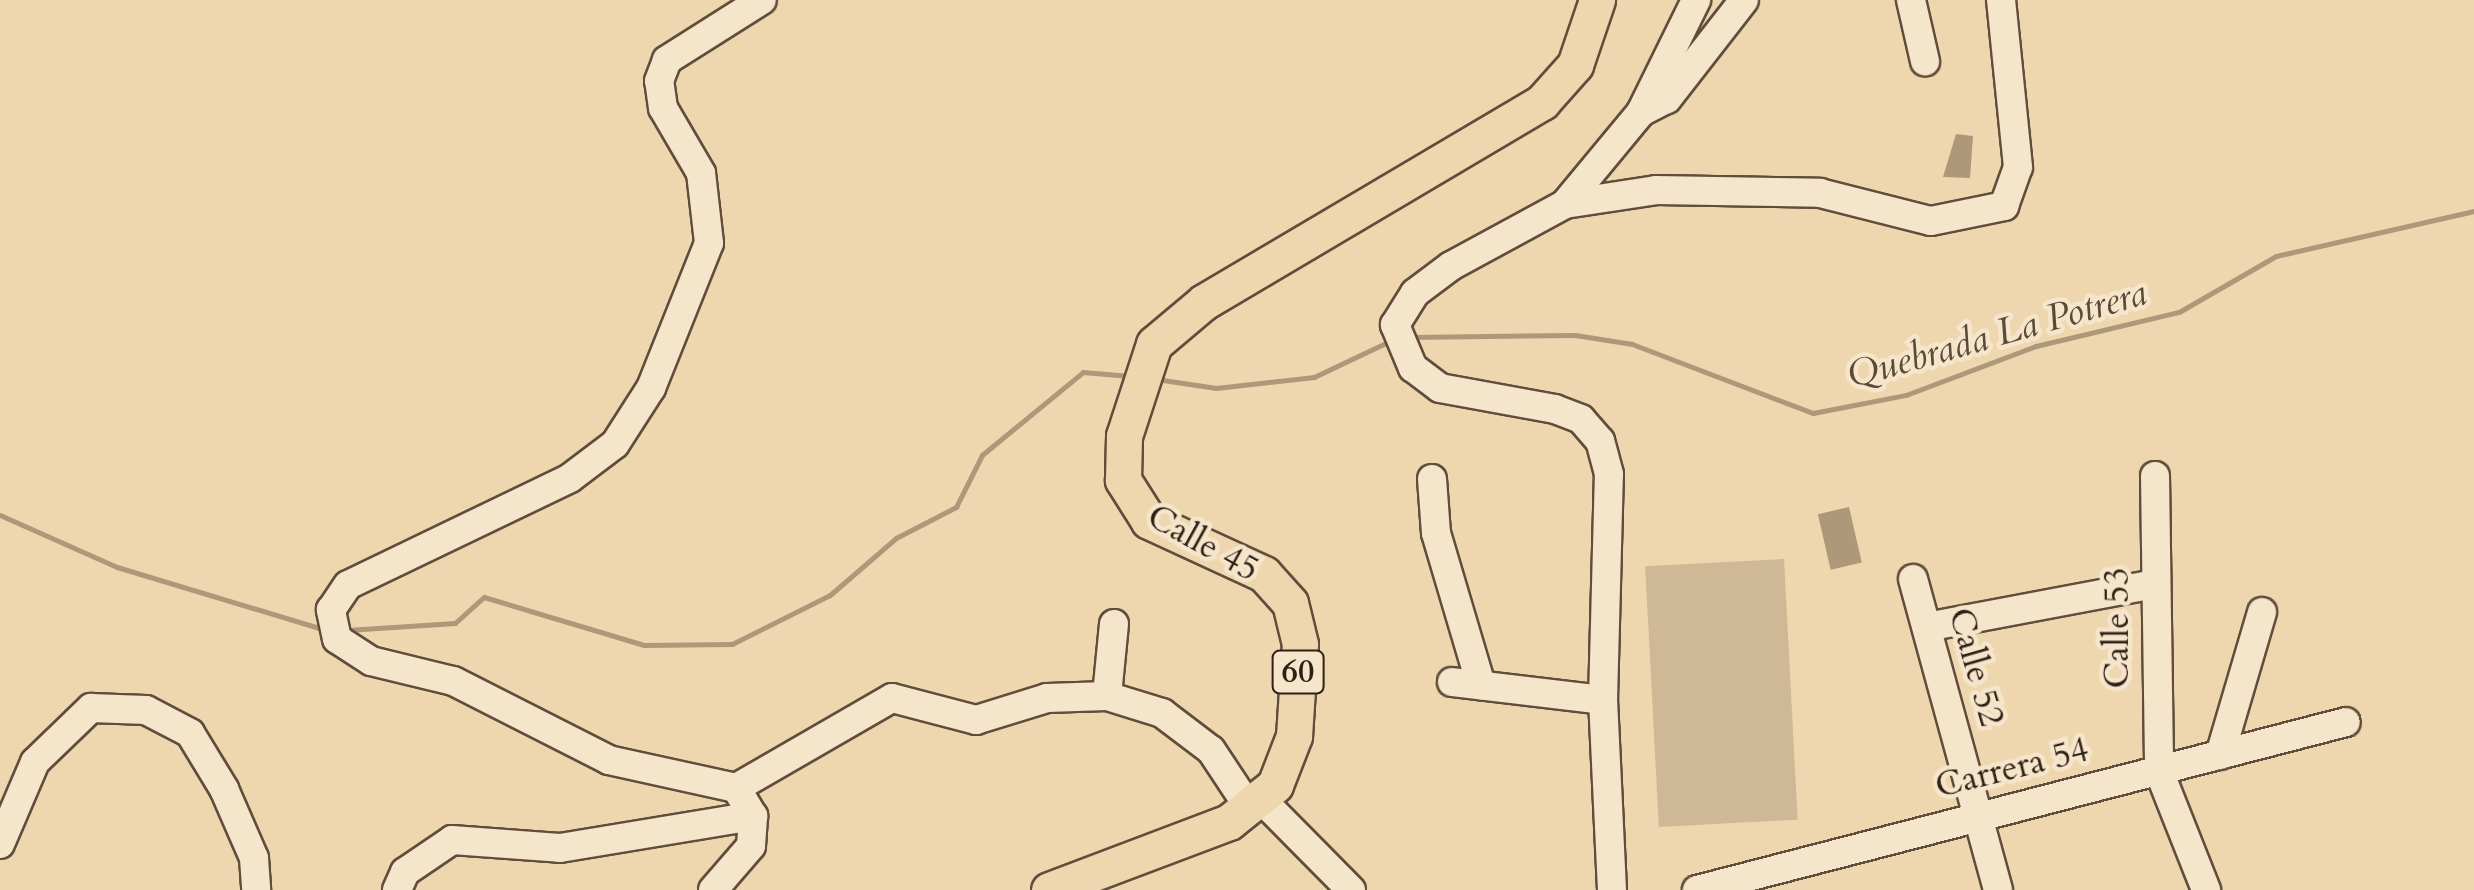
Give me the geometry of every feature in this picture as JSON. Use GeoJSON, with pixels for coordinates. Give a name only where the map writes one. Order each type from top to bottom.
{"type":"FeatureCollection","features":[{"type":"Feature","properties":{"kind":"main road","name":"Calle 45"},"geometry":{"type":"LineString","coordinates":[[1256,804],[1288,763],[1294,736],[1297,620],[1264,574],[1175,535],[1133,502],[1120,457],[1154,344],[1195,307],[1542,102],[1575,65],[1597,0]]}},
{"type":"Feature","properties":{"kind":"main road"},"geometry":{"type":"LineString","coordinates":[[1049,890],[1256,804]]}},
{"type":"Feature","properties":{"kind":"street"},"geometry":{"type":"LineString","coordinates":[[762,0],[667,60],[659,81],[663,108],[701,173],[709,243],[651,388],[615,444],[570,478],[348,585],[331,610],[337,639],[371,661],[452,681],[609,760],[736,788],[892,698],[976,720],[1047,698],[1107,696],[1162,713],[1211,750],[1256,804],[1351,890]]}},
{"type":"Feature","properties":{"kind":"street"},"geometry":{"type":"LineString","coordinates":[[1612,890],[1603,700],[1608,474],[1594,430],[1555,410],[1440,388],[1395,339],[1415,293],[1564,204],[1641,112],[1696,0]]}},
{"type":"Feature","properties":{"kind":"street"},"geometry":{"type":"LineString","coordinates":[[1641,112],[1667,99],[1744,0]]}},
{"type":"Feature","properties":{"kind":"street"},"geometry":{"type":"LineString","coordinates":[[1911,0],[1924,61]]}},
{"type":"Feature","properties":{"kind":"street"},"geometry":{"type":"LineString","coordinates":[[1564,204],[1656,190],[1820,194],[1931,221],[2004,206],[2018,167],[2000,0]]}},
{"type":"Feature","properties":{"kind":"street","name":"Calle 53"},"geometry":{"type":"LineString","coordinates":[[2156,476],[2154,584],[2159,771],[2206,890]]}},
{"type":"Feature","properties":{"kind":"street"},"geometry":{"type":"LineString","coordinates":[[1432,479],[1436,532],[1481,686]]}},
{"type":"Feature","properties":{"kind":"street","name":"Calle 52"},"geometry":{"type":"LineString","coordinates":[[1913,579],[1998,890]]}},
{"type":"Feature","properties":{"kind":"street"},"geometry":{"type":"LineString","coordinates":[[1927,627],[2154,584]]}},
{"type":"Feature","properties":{"kind":"street"},"geometry":{"type":"LineString","coordinates":[[2220,755],[2262,612]]}},
{"type":"Feature","properties":{"kind":"street"},"geometry":{"type":"LineString","coordinates":[[1107,696],[1114,624]]}},
{"type":"Feature","properties":{"kind":"street"},"geometry":{"type":"LineString","coordinates":[[1452,682],[1603,700]]}},
{"type":"Feature","properties":{"kind":"street"},"geometry":{"type":"LineString","coordinates":[[0,844],[35,762],[91,708],[146,710],[190,733],[224,789],[254,858],[256,890]]}},
{"type":"Feature","properties":{"kind":"street","name":"Carrera 54"},"geometry":{"type":"LineString","coordinates":[[1714,888],[1978,813],[2346,722]]}},
{"type":"Feature","properties":{"kind":"street"},"geometry":{"type":"LineString","coordinates":[[713,890],[752,846],[753,816],[736,788]]}},
{"type":"Feature","properties":{"kind":"street"},"geometry":{"type":"LineString","coordinates":[[397,890],[404,872],[452,840],[560,848],[753,816]]}},
{"type":"Feature","properties":{"kind":"shaded area"},"geometry":{"type":"Polygon","coordinates":[[[1956,134],[1973,136],[1970,178],[1943,177],[1956,134]]]}},
{"type":"Feature","properties":{"kind":"shaded area"},"geometry":{"type":"Polygon","coordinates":[[[1849,507],[1862,563],[1831,570],[1818,514],[1849,507]]]}},
{"type":"Feature","properties":{"kind":"shaded area"},"geometry":{"type":"Polygon","coordinates":[[[1784,559],[1798,820],[1659,827],[1645,566],[1784,559]]]}},
{"type":"Feature","properties":{"kind":"waterway","name":"Quebrada La Potrera"},"geometry":{"type":"LineString","coordinates":[[1410,337],[1575,335],[1632,344],[1813,413],[1906,395],[2036,346],[2179,312],[2276,256],[2474,211]]}},
{"type":"Feature","properties":{"kind":"waterway","name":"Quebrada La Potrera"},"geometry":{"type":"LineString","coordinates":[[1156,379],[1216,388],[1314,377],[1390,341]]}},
{"type":"Feature","properties":{"kind":"waterway","name":"Quebrada La Potrera"},"geometry":{"type":"LineString","coordinates":[[347,630],[455,623],[484,597],[644,645],[732,644],[830,595],[896,538],[956,507],[982,455],[1083,372],[1130,376]]}},
{"type":"Feature","properties":{"kind":"waterway","name":"Quebrada La Potrera"},"geometry":{"type":"LineString","coordinates":[[0,515],[117,567],[326,630]]}}]}
